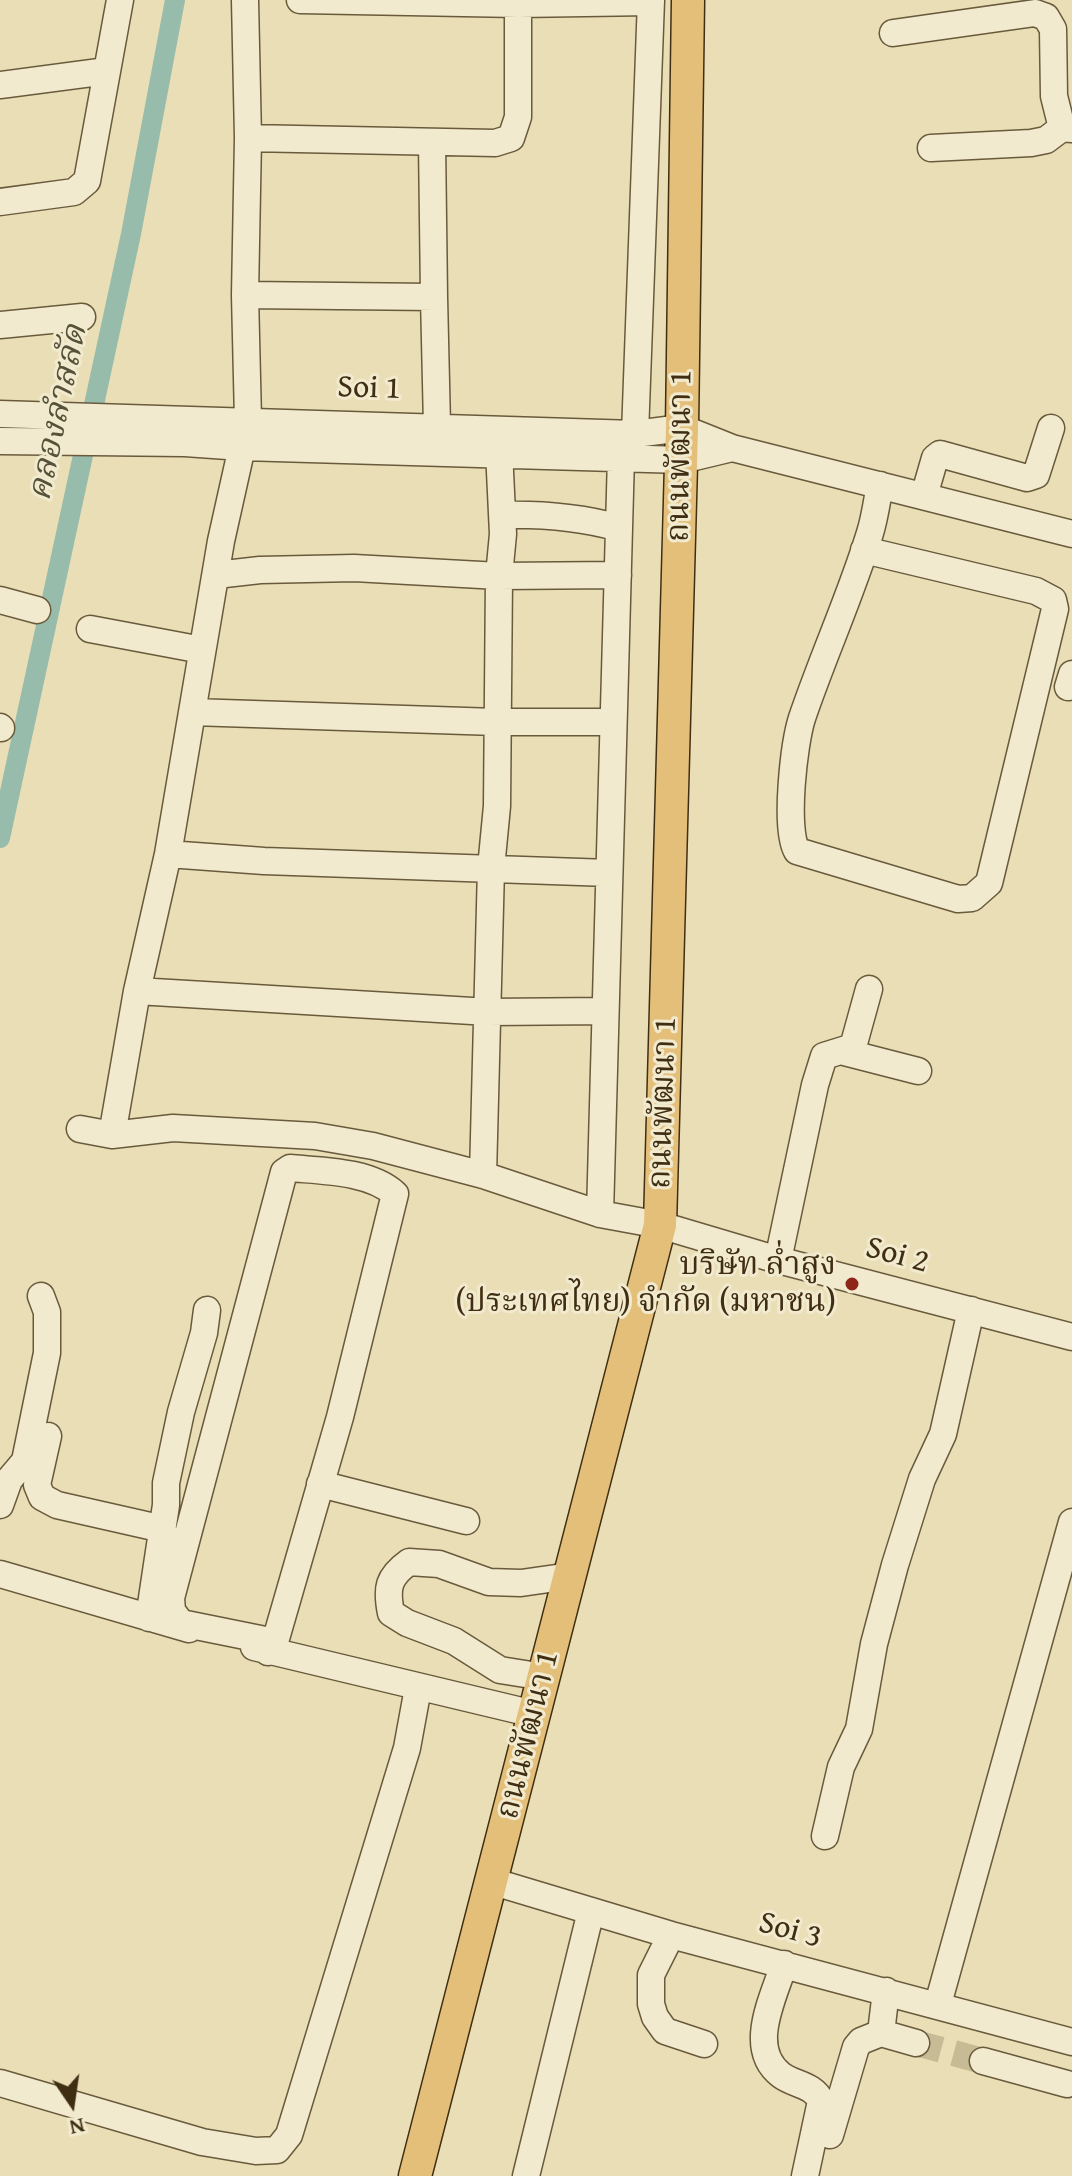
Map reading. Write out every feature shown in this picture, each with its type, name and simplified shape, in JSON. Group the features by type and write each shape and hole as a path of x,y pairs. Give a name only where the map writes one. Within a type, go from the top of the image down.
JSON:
{"main road":[{"name":"ถนนพัฒนา 1","path":"415,2176 660,1225 682,460 688,0"}],"street":[{"path":"0,202 74,192 87,181 120,0"},
{"path":"112,1135 137,991 168,854 202,650 248,420 245,0"},
{"path":"300,0 651,1 628,445 619,528 600,1214"},
{"path":"248,138 495,143 511,138 518,117 518,2"},
{"path":"893,33 1035,6 1053,29 1054,96 1067,128 1046,140 1031,143 931,148"},
{"path":"0,85 107,71"},
{"path":"432,142 437,426"},
{"path":"245,295 434,297"},
{"path":"0,325 82,317"},
{"name":"Soi 1","path":"0,414 437,426 498,442 628,445 682,460 732,448"},
{"name":"Soi 1","path":"628,445 682,428 732,448 1072,534"},
{"path":"924,496 935,458 940,454 1027,478 1036,475 1051,428"},
{"path":"0,441 185,443 242,447 498,442 502,515 496,722 497,806 491,868 483,1175"},
{"path":"864,550 1036,591 1053,600 1055,609 989,883 972,898 958,899 797,851 792,842 793,784 801,721 864,550 871,531 880,485"},
{"path":"502,515 535,514 585,519 619,528"},
{"path":"216,575 260,570 354,568 499,576 618,575"},
{"path":"0,600 37,610"},
{"path":"90,629 202,650"},
{"path":"192,712 496,722 613,722"},
{"path":"168,854 264,861 609,873"},
{"path":"778,1260 819,1070 824,1056 853,1047 869,989"},
{"path":"137,991 489,1012 605,1011"},
{"path":"844,1052 918,1071"},
{"name":"Soi 2","path":"80,1129 112,1135 173,1128 315,1136 373,1146 483,1175 600,1214 660,1225 778,1260 1072,1337"},
{"path":"271,1647 347,1388 395,1194 385,1185 363,1178 290,1168 284,1172 171,1598 172,1611 181,1623 418,1688 534,1714"},
{"path":"2,1497 9,1480 25,1461 47,1353 47,1312 41,1296"},
{"path":"149,1618 163,1529 166,1483 207,1310"},
{"path":"825,1836 841,1767 859,1729 874,1644 895,1565 922,1479 943,1434 971,1310"},
{"path":"51,1423 37,1485 42,1497 57,1505 163,1529"},
{"path":"320,1484 466,1521"},
{"path":"938,2004 1072,1522"},
{"path":"544,1677 500,1670 454,1641 407,1623 391,1613 387,1594 395,1572 409,1562 439,1564 489,1582 521,1583 570,1576"},
{"path":"0,1574 149,1618 271,1647"},
{"path":"0,2083 202,2142 256,2151 277,2150 289,2135 399,1777 418,1688"},
{"name":"Soi 3","path":"491,1881 671,1935 1072,2042"},
{"path":"526,2176 591,1911"},
{"path":"671,1935 651,1975 651,2004 655,2017 665,2031 704,2044"},
{"path":"784,1964 763,2030 765,2054 781,2075 806,2085 821,2101 805,2176"},
{"path":"881,2033 886,1991"},
{"path":"819,2176 856,2047 861,2041 881,2033 916,2043"},
{"path":"983,2061 1067,2084"}],"waterway":[{"name":"คลองลำสลัด","path":"0,838 131,234 175,0"}],"tunnel":[{"path":"916,2043 983,2061"}],"place":[{"name":"บริษัท ล่ำสูง (ประเทศไทย) จำกัด (มหาชน)","path":"852,1284"}]}
